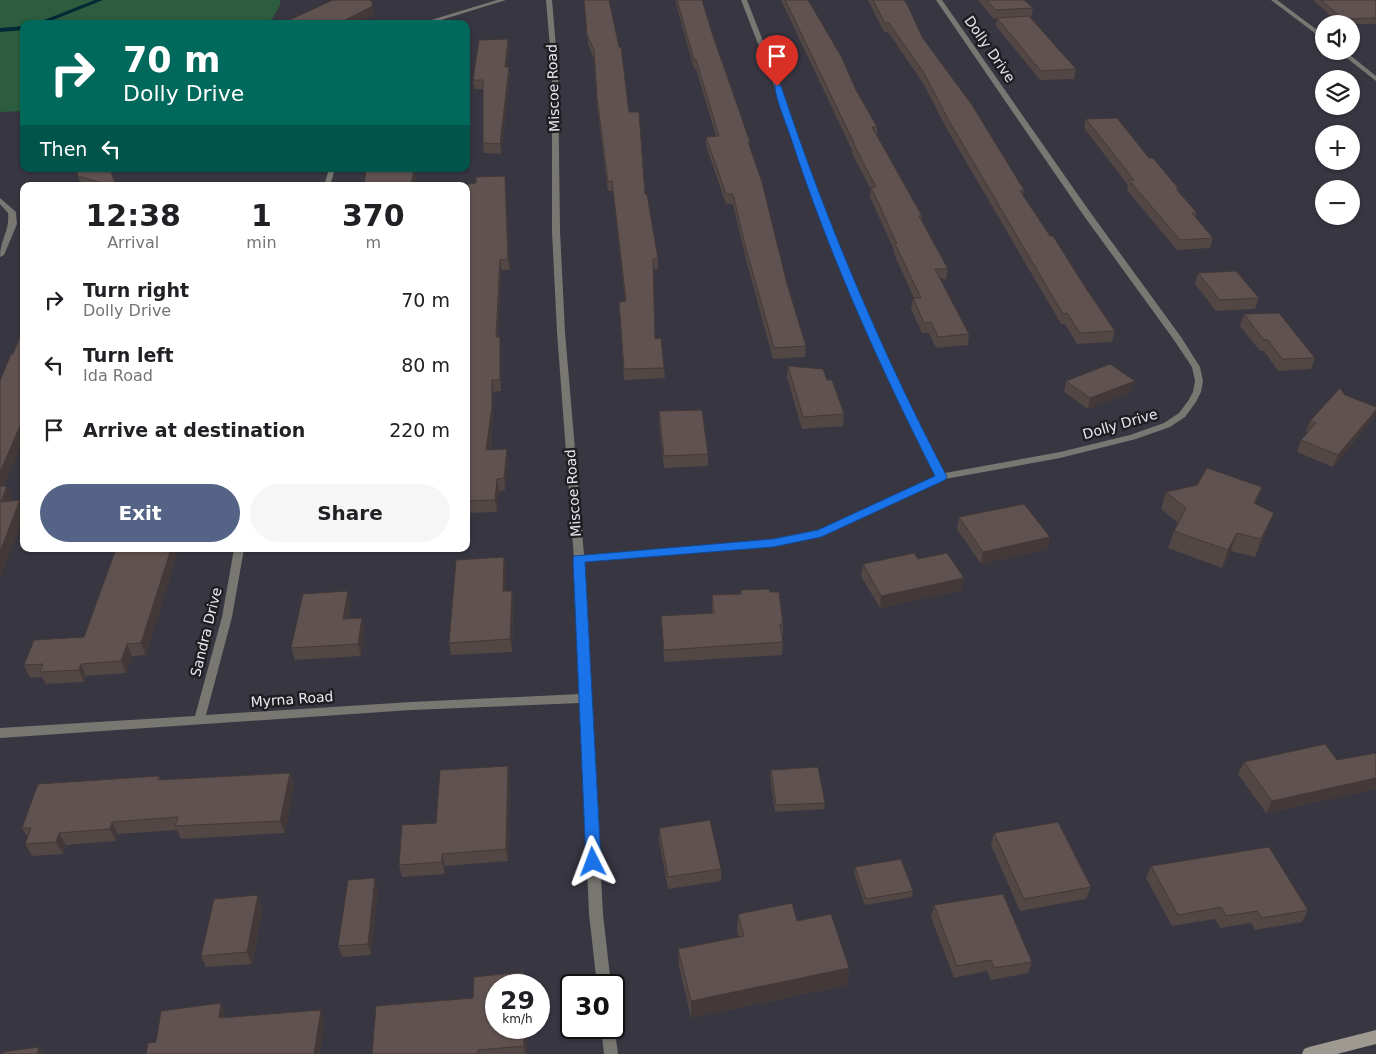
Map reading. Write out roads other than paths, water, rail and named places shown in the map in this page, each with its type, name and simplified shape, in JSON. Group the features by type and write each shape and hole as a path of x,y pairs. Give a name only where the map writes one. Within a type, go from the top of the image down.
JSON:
{"main road":[{"path":"1309,1054 1376,1038"}],"street":[{"path":"435,20 503,0"},
{"name":"Miscoe Road","path":"549,0 556,70 556,231 562,342 578,559 596,914 603,974"},
{"path":"744,0 784,103 804,168 865,320 906,409 942,477"},
{"name":"Dolly Drive","path":"578,559 773,543 821,533 942,477 1060,455 1133,437 1167,426 1182,415 1197,392 1199,381 1196,367 1178,339 1090,218 938,0"},
{"path":"1274,0 1315,31"},
{"path":"1352,60 1376,79"},
{"path":"0,200 12,212 12,224 0,255"},
{"name":"Sandra Drive","path":"199,720 227,618 238,552"},
{"name":"Myrna Road","path":"0,733 411,706 586,698"},
{"path":"610,1039 612,1054"}],"waterway":[{"path":"48,20 100,0"},
{"path":"0,30 20,28"}]}
